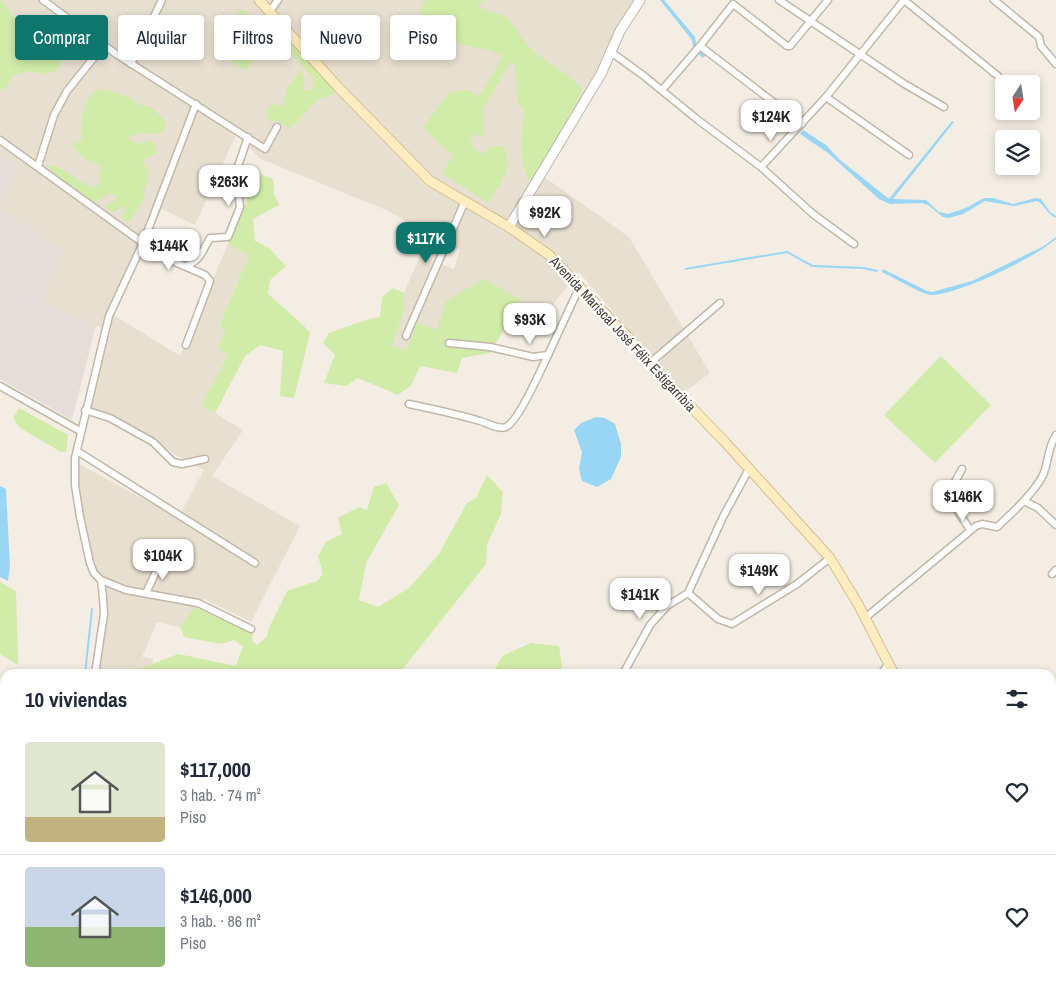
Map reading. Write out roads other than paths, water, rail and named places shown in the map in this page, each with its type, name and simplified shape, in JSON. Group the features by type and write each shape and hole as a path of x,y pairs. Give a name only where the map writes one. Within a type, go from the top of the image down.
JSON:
{"main road":[{"name":"Avenida Mariscal José Félix Estigarribia","path":"259,0 338,87 430,181 509,227 549,255 628,336 650,363 750,469 830,558 892,669"}],"street":[{"path":"43,0 63,15"},
{"path":"131,64 162,0"},
{"path":"270,11 278,0"},
{"path":"509,227 601,74 620,31 640,0"},
{"path":"779,0 903,83 944,107"},
{"path":"662,90 697,50 732,4 787,46 792,44 828,0"},
{"path":"761,167 826,97 904,0 997,75"},
{"path":"994,0 1039,37 1041,46 1056,64"},
{"path":"108,48 265,149 277,127"},
{"path":"697,50 799,127"},
{"path":"611,52 761,167 813,214 854,244"},
{"path":"38,166 54,115 67,91 92,60"},
{"path":"826,97 910,155"},
{"path":"196,104 143,243 109,316 80,431 76,451 75,486 92,568 101,580 126,590 198,603 251,629"},
{"path":"185,266 195,263 202,255 210,238 228,237 230,233 240,207 236,172 248,137"},
{"path":"0,140 143,243 205,275 210,281 186,345"},
{"path":"406,336 465,202"},
{"path":"409,404 501,428 506,427 512,422 522,407 580,286"},
{"path":"650,363 720,304"},
{"path":"449,343 490,347 534,357 548,355"},
{"path":"0,386 80,431"},
{"path":"85,410 110,418 154,442 173,462 182,464 205,458"},
{"path":"865,618 970,530 982,524 997,527 1024,501 1042,477 1050,445 1056,436"},
{"path":"76,451 255,563"},
{"path":"627,669 650,625 667,606 688,593 723,517 750,469"},
{"path":"962,469 949,493 949,497 970,530"},
{"path":"1024,501 1038,508 1056,525"},
{"path":"688,593 718,619 732,624 797,584 830,558"},
{"path":"146,593 162,559"},
{"path":"96,669 104,614 101,580"},
{"path":"884,669 889,663"}],"water":[{"path":"660,0 664,0 695,37 697,49 706,55 703,58 693,50 692,40"},
{"path":"952,121 954,122 893,199 926,200 939,212 948,214 966,208 984,198 993,198 1013,204 1036,198 1041,199 1056,218 1037,201 1014,206 985,201 963,214 948,218 943,217 928,205 922,203 890,204 879,199 828,153 800,134 803,130 826,145 839,159 889,199"},
{"path":"1056,237 1046,247 996,274 944,293 927,294 882,272 883,269 932,292 972,281 1044,246"},
{"path":"787,251 813,265 863,267 878,270 877,272 863,269 812,267 787,253 685,270 685,268"},
{"path":"596,417 605,418 615,424 621,444 621,457 611,479 597,487 582,481 579,469 582,452 574,430 581,423"},
{"path":"0,486 6,489 10,566 8,581 0,577"}],"waterway":[{"path":"86,669 92,609"}]}
